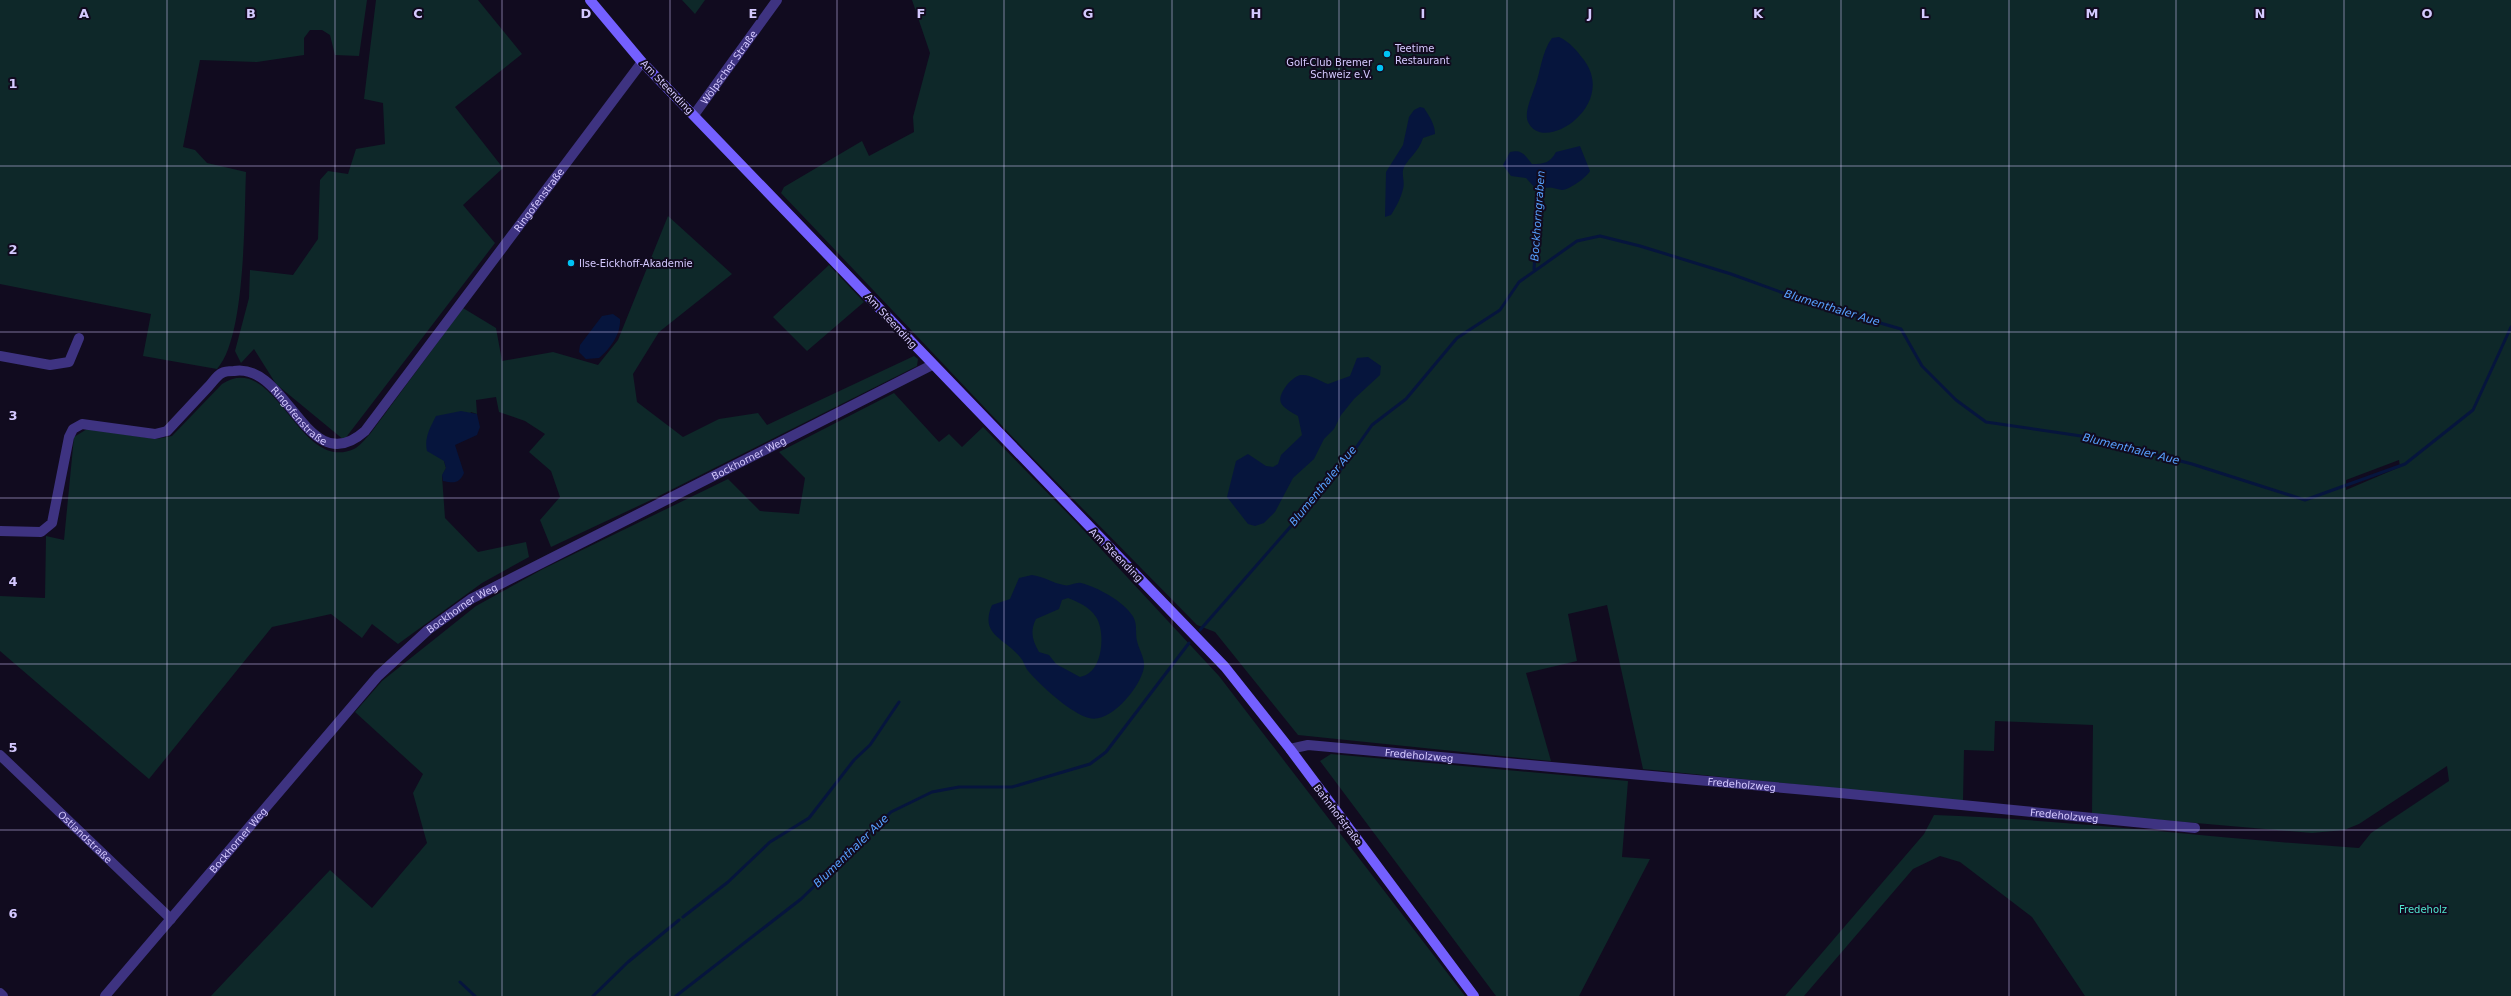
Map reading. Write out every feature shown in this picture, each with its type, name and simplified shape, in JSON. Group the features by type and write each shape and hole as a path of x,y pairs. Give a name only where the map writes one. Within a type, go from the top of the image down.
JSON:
{"street":[{"name":"Am Steending","path":"590,0 642,62 932,365 1198,638"},
{"name":"Wölpscher Straße","path":"694,115 777,0"},
{"name":"Ringofenstraße","path":"0,531 41,532 52,523 69,437 73,429 82,424 155,434 167,431 222,373 242,369 258,375 316,435 330,444 343,445 355,440 365,431 642,62"},
{"path":"0,356 50,365 69,362 79,338"},
{"name":"Bockhorner Weg","path":"105,996 378,676 428,630 471,599 505,581 647,511 932,365"},
{"name":"Bahnhofstraße","path":"1198,638 1225,668 1290,749 1474,996"},
{"name":"Fredeholzweg","path":"1290,749 1308,745 1840,793 2195,828"},
{"name":"Ostlandstraße","path":"0,755 171,919"},
{"path":"0,993 3,996"}],"green space":[{"path":"0,0 367,0 359,56 335,55 330,35 322,30 310,30 304,38 304,55 257,62 200,60 183,147 195,150 207,163 246,172 244,246 238,304 233,331 226,353 217,369 143,356 151,314 0,284"},
{"path":"376,0 478,0 522,54 455,107 503,168 463,205 495,243 344,440 276,384 254,349 241,363 235,351 249,298 250,270 293,275 318,239 320,180 328,171 348,174 356,149 385,144 383,103 364,99"},
{"path":"682,0 705,0 695,14"},
{"name":"Fredeholz","path":"912,0 2511,0 2511,996 2085,996 2032,917 1960,862 1940,856 1913,869 1804,996 1785,996 1924,834 1934,815 1987,817 2093,825 2359,848 2371,833 2449,781 2447,766 2359,824 2344,830 2312,833 2092,814 2093,725 1995,721 1994,751 1964,750 1963,801 1643,769 1607,605 1568,614 1577,661 1526,673 1551,761 1298,735 1215,632 1197,625 1024,449 781,193 784,187 862,141 869,156 914,132 913,117 930,53","holes":["2399,460 2400,467 2346,490 2346,480"]},
{"path":"668,216 732,274 659,332 633,374 637,402 683,437 719,419 758,413 767,425 914,356 918,359 917,366 651,500 551,547 540,520 560,497 551,471 529,452 545,434 525,421 499,412 496,397 476,400 477,414 471,412 444,461 446,468 442,476 445,518 478,552 526,542 529,557 482,583 398,644 372,624 362,638 331,614 272,627 149,779 0,651 0,596 45,598 46,536 64,540 74,437 87,429 156,439 172,436 222,384 241,378 258,383 273,396 302,430 317,444 334,452 354,449 370,434 463,308 496,328 502,361 553,352 598,365 618,340"},
{"path":"829,265 864,302 807,351 773,317"},
{"path":"894,393 939,442 949,434 962,447 983,427 1076,522 1219,676 1465,996 211,996 330,870 372,908 427,843 413,793 423,774 355,712 382,681 476,606 543,569 728,479 760,511 799,514 805,478 779,452"},
{"path":"1331,754 1628,781 1622,857 1650,859 1579,996 1496,996 1320,761"}],"water":[{"path":"1559,37 1570,44 1584,60 1592,77 1592,94 1585,109 1574,121 1561,129 1548,133 1536,131 1528,122 1528,106 1548,44 1552,38"},
{"path":"1420,107 1424,108 1430,117 1435,134 1423,138 1418,148 1406,163 1403,170 1404,187 1401,196 1391,215 1385,217 1386,172 1403,145 1409,117 1414,110"},
{"path":"1580,146 1590,171 1578,183 1562,190 1549,188 1541,190 1536,189 1526,178 1511,176 1503,165 1510,152 1514,151 1518,151 1525,155 1532,164 1540,164 1549,161 1556,152"},
{"path":"613,314 620,319 619,330 614,341 599,358 586,359 579,352 580,345 602,316"},
{"path":"1368,357 1381,366 1380,375 1354,399 1341,415 1334,429 1324,439 1314,459 1293,478 1275,512 1264,523 1255,526 1248,524 1227,497 1236,461 1248,454 1266,466 1273,467 1278,464 1281,455 1302,435 1298,416 1286,409 1281,403 1280,399 1283,390 1297,376 1301,375 1311,377 1328,384 1350,376 1357,358"},
{"path":"461,411 477,414 480,427 477,435 455,445 464,473 462,477 456,482 443,481 442,475 446,468 444,461 427,451 427,437 436,416"},
{"path":"1032,575 1066,585 1081,583 1102,591 1116,600 1132,615 1136,624 1137,641 1143,657 1144,667 1142,675 1131,694 1115,710 1097,718 1089,718 1074,711 1041,685 1028,670 1023,660 991,630 989,615 992,605 1010,599 1019,578","holes":["1068,598 1084,605 1090,610 1096,617 1101,630 1100,655 1094,669 1086,675 1080,677 1056,664 1049,655 1039,652 1032,632 1036,619 1059,609 1062,600"]}],"waterway":[{"name":"Bockhorngraben","path":"1534,269 1541,188"},
{"name":"Blumenthaler Aue","path":"1200,630 1341,469 1372,425 1406,399 1457,338 1500,310 1519,282 1577,241 1600,236 1640,246 1731,274 1811,303 1901,329 1922,366 1956,400 1986,422 2088,437 2192,464 2305,500 2405,464 2473,410 2511,327"},
{"name":"Blumenthaler Aue","path":"676,996 801,899 891,812 932,792 959,787 1012,787 1090,764 1106,752 1189,643"},
{"path":"683,917 728,882 770,842 809,818 854,760 870,745 899,702"},
{"path":"593,996 628,962 679,920"},
{"path":"460,982 475,996"}],"place":[{"name":"Teetime Restaurant","path":"1387,54"},
{"name":"Golf-Club Bremer Schweiz e.V.","path":"1380,68"},
{"name":"Ilse-Eickhoff-Akademie","path":"571,263"}]}
